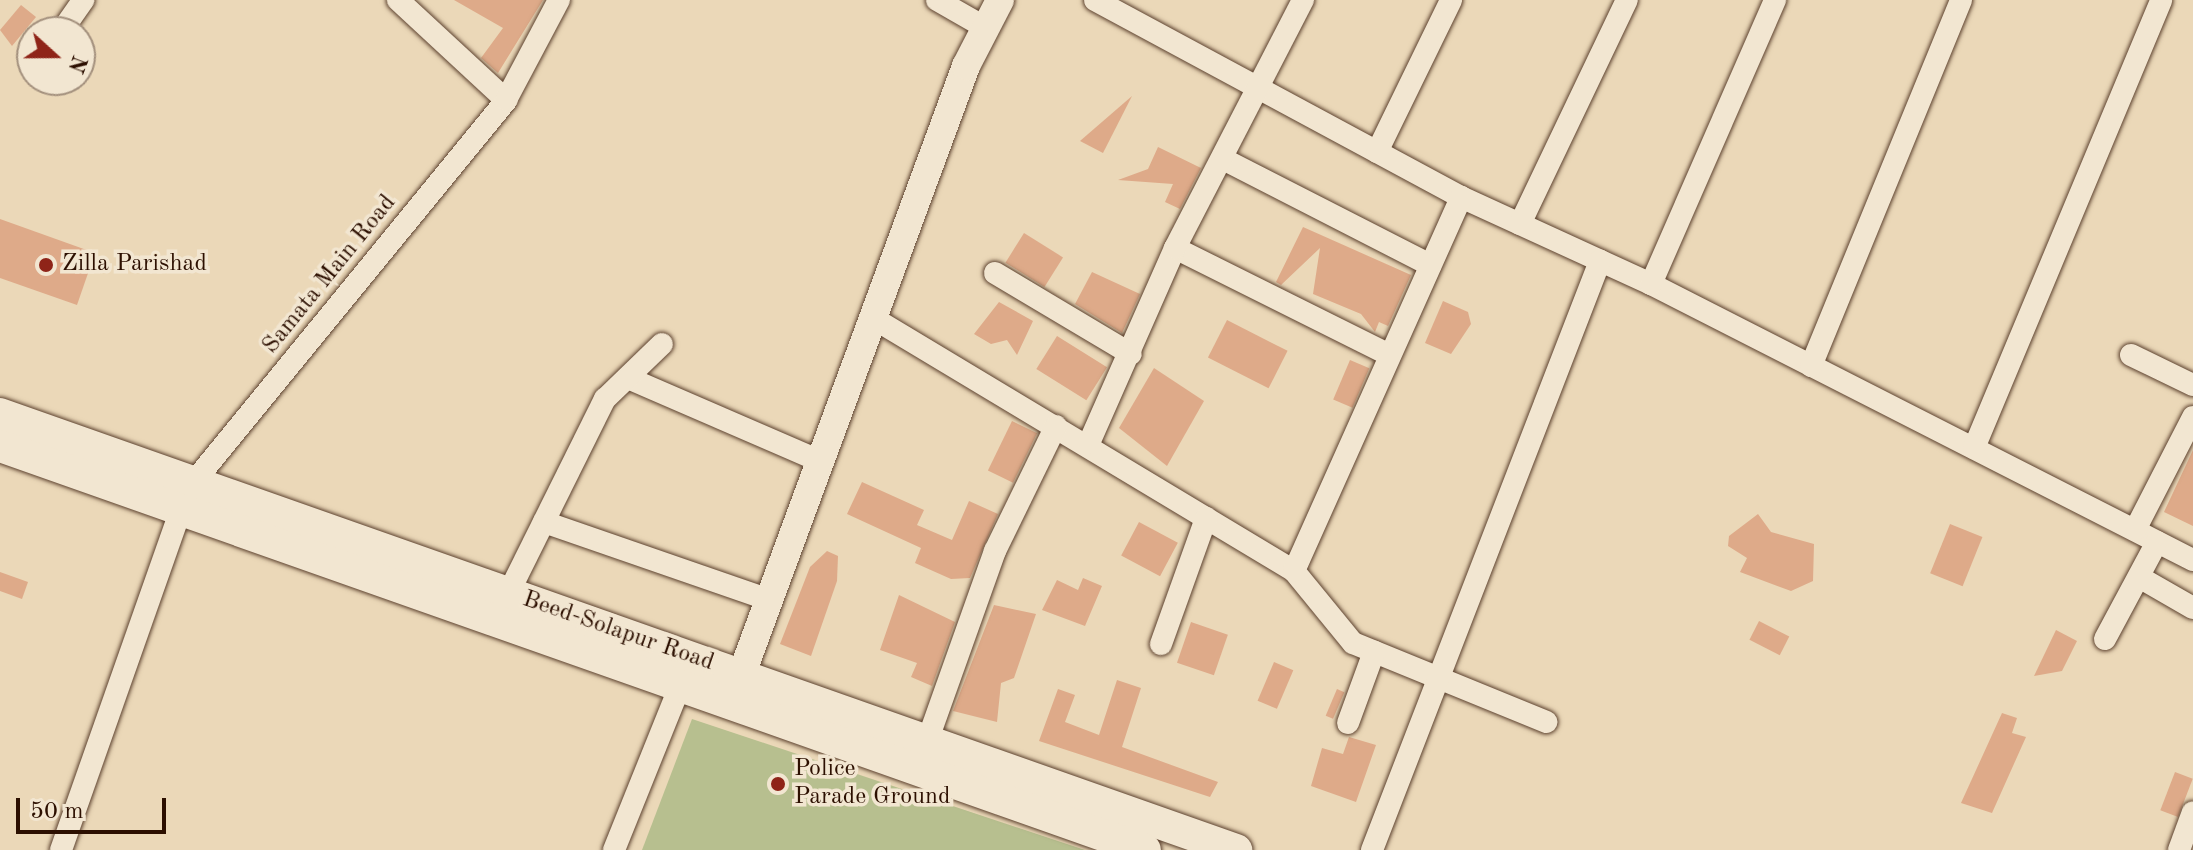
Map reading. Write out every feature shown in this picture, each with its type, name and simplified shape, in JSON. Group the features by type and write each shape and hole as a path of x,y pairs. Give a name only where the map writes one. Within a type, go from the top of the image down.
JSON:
{"main road":[{"name":"Beed-Solapur Road","path":"0,414 187,496 680,686 1145,850"},
{"name":"Beed-Solapur Road","path":"0,446 187,496 508,594 928,739 1236,850"}],"street":[{"path":"398,0 506,100"},
{"name":"Samata Main Road","path":"61,850 187,496 506,100 559,0"},
{"path":"937,0 986,28"},
{"path":"741,676 873,318 986,28 1000,0"},
{"path":"1095,0 1124,7 1253,87 1461,197 1651,284 2193,560"},
{"path":"1089,443 1131,354 1175,248 1223,159 1253,87 1303,0"},
{"path":"1377,152 1451,0"},
{"path":"1520,224 1627,0"},
{"path":"1651,284 1775,0"},
{"path":"1811,366 1961,0"},
{"path":"1974,448 2161,0"},
{"path":"1223,159 1430,265"},
{"path":"1294,571 1461,197"},
{"path":"1175,248 1390,355"},
{"path":"1372,850 1600,261"},
{"path":"995,273 1131,354"},
{"path":"873,318 1089,443 1294,571 1353,643 1547,722"},
{"path":"508,594 605,399 662,344"},
{"path":"2131,355 2193,385"},
{"path":"628,378 820,461"},
{"path":"2135,530 2193,417"},
{"path":"928,739 995,551 1056,426"},
{"path":"1161,644 1206,518"},
{"path":"544,522 769,600"},
{"path":"2105,639 2157,542"},
{"path":"2139,577 2193,608"},
{"path":"1348,723 1374,652"},
{"path":"614,850 680,686"},
{"path":"2179,850 2193,812"}],"green space":[{"name":"Police Parade Ground","path":"692,719 1085,850 642,850"}],"building":[{"path":"454,0 543,0 498,73 481,58 503,28"},
{"path":"21,5 35,16 16,16 16,41 12,46 0,30"},
{"path":"1132,96 1103,153 1080,141"},
{"path":"1158,147 1201,168 1180,209 1165,202 1173,184 1118,180 1148,169"},
{"name":"Zilla Parishad","path":"0,219 95,253 77,305 0,278"},
{"path":"1303,227 1411,275 1388,326 1379,322 1375,332 1361,314 1313,294 1320,248 1281,285 1276,282"},
{"path":"1024,233 1063,257 1044,287 1005,263"},
{"path":"1092,272 1140,294 1122,333 1075,304"},
{"path":"1443,301 1468,312 1471,324 1451,354 1425,343"},
{"path":"999,302 1033,321 1017,355 1007,340 991,344 974,334"},
{"path":"1227,320 1288,351 1269,388 1208,357"},
{"path":"1057,336 1107,367 1086,400 1036,369"},
{"path":"1350,360 1369,368 1353,408 1333,400"},
{"path":"1154,368 1204,401 1167,466 1119,428"},
{"path":"1012,421 1037,433 1013,483 988,470"},
{"path":"2193,450 2193,526 2164,512"},
{"path":"862,482 924,510 917,525 952,540 969,501 998,514 970,578 951,579 915,563 921,548 847,514"},
{"path":"1758,514 1771,532 1814,544 1813,581 1791,591 1740,572 1747,558 1728,546 1729,536"},
{"path":"1139,522 1178,543 1160,576 1121,556"},
{"path":"1950,524 1982,537 1963,586 1930,573"},
{"path":"827,551 838,556 837,581 811,656 780,644 810,567"},
{"path":"0,572 28,582 22,599 0,591"},
{"path":"1083,578 1102,586 1085,626 1042,610 1057,580 1078,590"},
{"path":"899,595 955,622 932,686 911,677 917,663 880,650"},
{"path":"994,605 1036,614 1014,678 1001,683 997,722 953,711"},
{"path":"1759,621 1789,636 1780,655 1749,640"},
{"path":"1191,622 1228,635 1214,675 1177,663"},
{"path":"2056,630 2077,641 2062,671 2034,676"},
{"path":"1274,662 1293,670 1277,709 1258,701"},
{"path":"1117,680 1141,688 1122,747 1218,782 1210,797 1039,741 1058,689 1075,695 1065,722 1099,735"},
{"path":"1337,689 1344,692 1333,719 1326,716"},
{"path":"2002,713 2017,718 2012,733 2026,737 1992,813 1961,803"},
{"path":"1349,737 1376,745 1356,802 1311,786 1322,748 1343,754"},
{"path":"2175,772 2193,779 2178,817 2160,810"}],"place":[{"name":"Zilla Parishad","path":"46,265"},
{"name":"Police Parade Ground","path":"778,784"}]}
